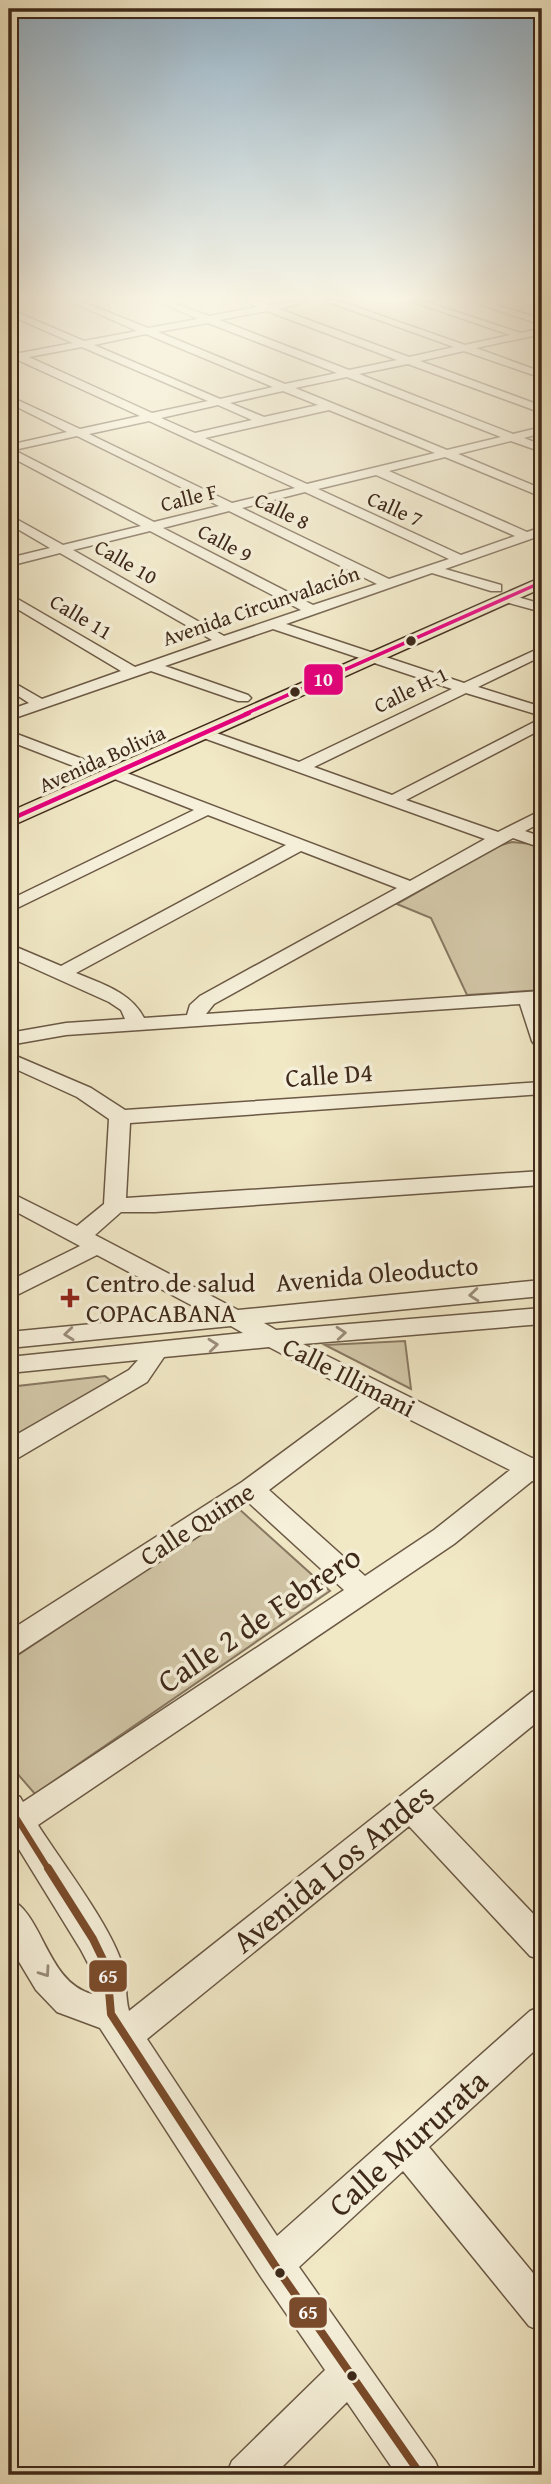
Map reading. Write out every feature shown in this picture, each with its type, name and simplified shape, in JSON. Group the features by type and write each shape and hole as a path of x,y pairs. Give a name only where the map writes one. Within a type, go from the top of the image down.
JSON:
{"main road":[{"name":"Avenida Bolivia","path":"9,820 203,733 361,654 501,593 542,568"},
{"name":"Avenida Bolivia","path":"501,593 542,582"},
{"name":"Avenida Bolivia","path":"9,800 243,698 361,654"}],"street":[{"name":"Calle 8","path":"45,417 388,584"},
{"path":"9,450 149,417"},
{"name":"Calle 7","path":"149,417 460,559"},
{"path":"252,417 263,422"},
{"path":"192,437 284,417"},
{"path":"357,417 542,493"},
{"path":"459,417 542,449"},
{"name":"Calle F","path":"9,562 542,430"},
{"name":"Calle 9","path":"9,450 312,610"},
{"path":"378,471 526,536"},
{"name":"Calle 10","path":"9,519 223,641"},
{"name":"Avenida Circunvalación","path":"9,715 542,531"},
{"path":"431,569 542,608"},
{"name":"Calle 11","path":"9,598 133,672"},
{"path":"274,624 542,712"},
{"name":"Calle H-1","path":"299,768 542,651"},
{"path":"152,666 243,698"},
{"path":"9,684 40,705"},
{"path":"394,800 542,723"},
{"path":"203,733 394,800 506,836 542,843"},
{"path":"9,736 87,766"},
{"path":"113,773 410,887"},
{"path":"9,907 208,809"},
{"path":"196,1019 197,1009 207,1000 542,815"},
{"path":"60,974 301,844"},
{"path":"9,950 116,998 129,1007 137,1023"},
{"path":"9,1040 66,1029 137,1023 535,997 542,1041"},
{"path":"9,1059 98,1101 120,1117 115,1205 89,1240 9,1291"},
{"name":"Calle D4","path":"120,1117 542,1088"},
{"path":"115,1205 155,1205 542,1178"},
{"name":"Calle Illimani","path":"9,1199 379,1394 539,1470"},
{"name":"Avenida Oleoducto","path":"9,1340 542,1288"},
{"path":"9,1366 273,1338 542,1316"},
{"path":"9,1451 138,1376 152,1360 153,1351"},
{"name":"Calle Quime","path":"9,1645 251,1489 379,1394"},
{"name":"Calle 2 de Febrero","path":"14,1813 364,1591 539,1470"},
{"path":"251,1489 364,1591"},
{"name":"Avenida Los Andes","path":"118,2024 410,1806 542,1701"},
{"path":"410,1806 542,1945"},
{"path":"14,1813 107,1968 118,2024 274,2264 421,2475"},
{"path":"9,1914 46,1974 65,1998 118,2024"},
{"name":"Calle Mururata","path":"274,2264 542,2022"},
{"path":"405,2146 542,2312"},
{"path":"246,2475 351,2371"}],"shaded area":[{"path":"512,842 542,845 542,990 467,995 431,918 397,904 498,846"},
{"path":"405,1341 411,1389 325,1345"},
{"path":"105,1376 111,1381 18,1442 9,1434 9,1387"},
{"path":"238,1508 330,1591 35,1794 9,1764 9,1661"}],"transit line":[{"name":"10","path":"9,820 542,582"},
{"name":"65","path":"9,1806 93,1939 107,1968 111,2014 274,2264 421,2475"}],"place":[{"name":"Centro de salud COPACABANA","path":"70,1298"}]}
